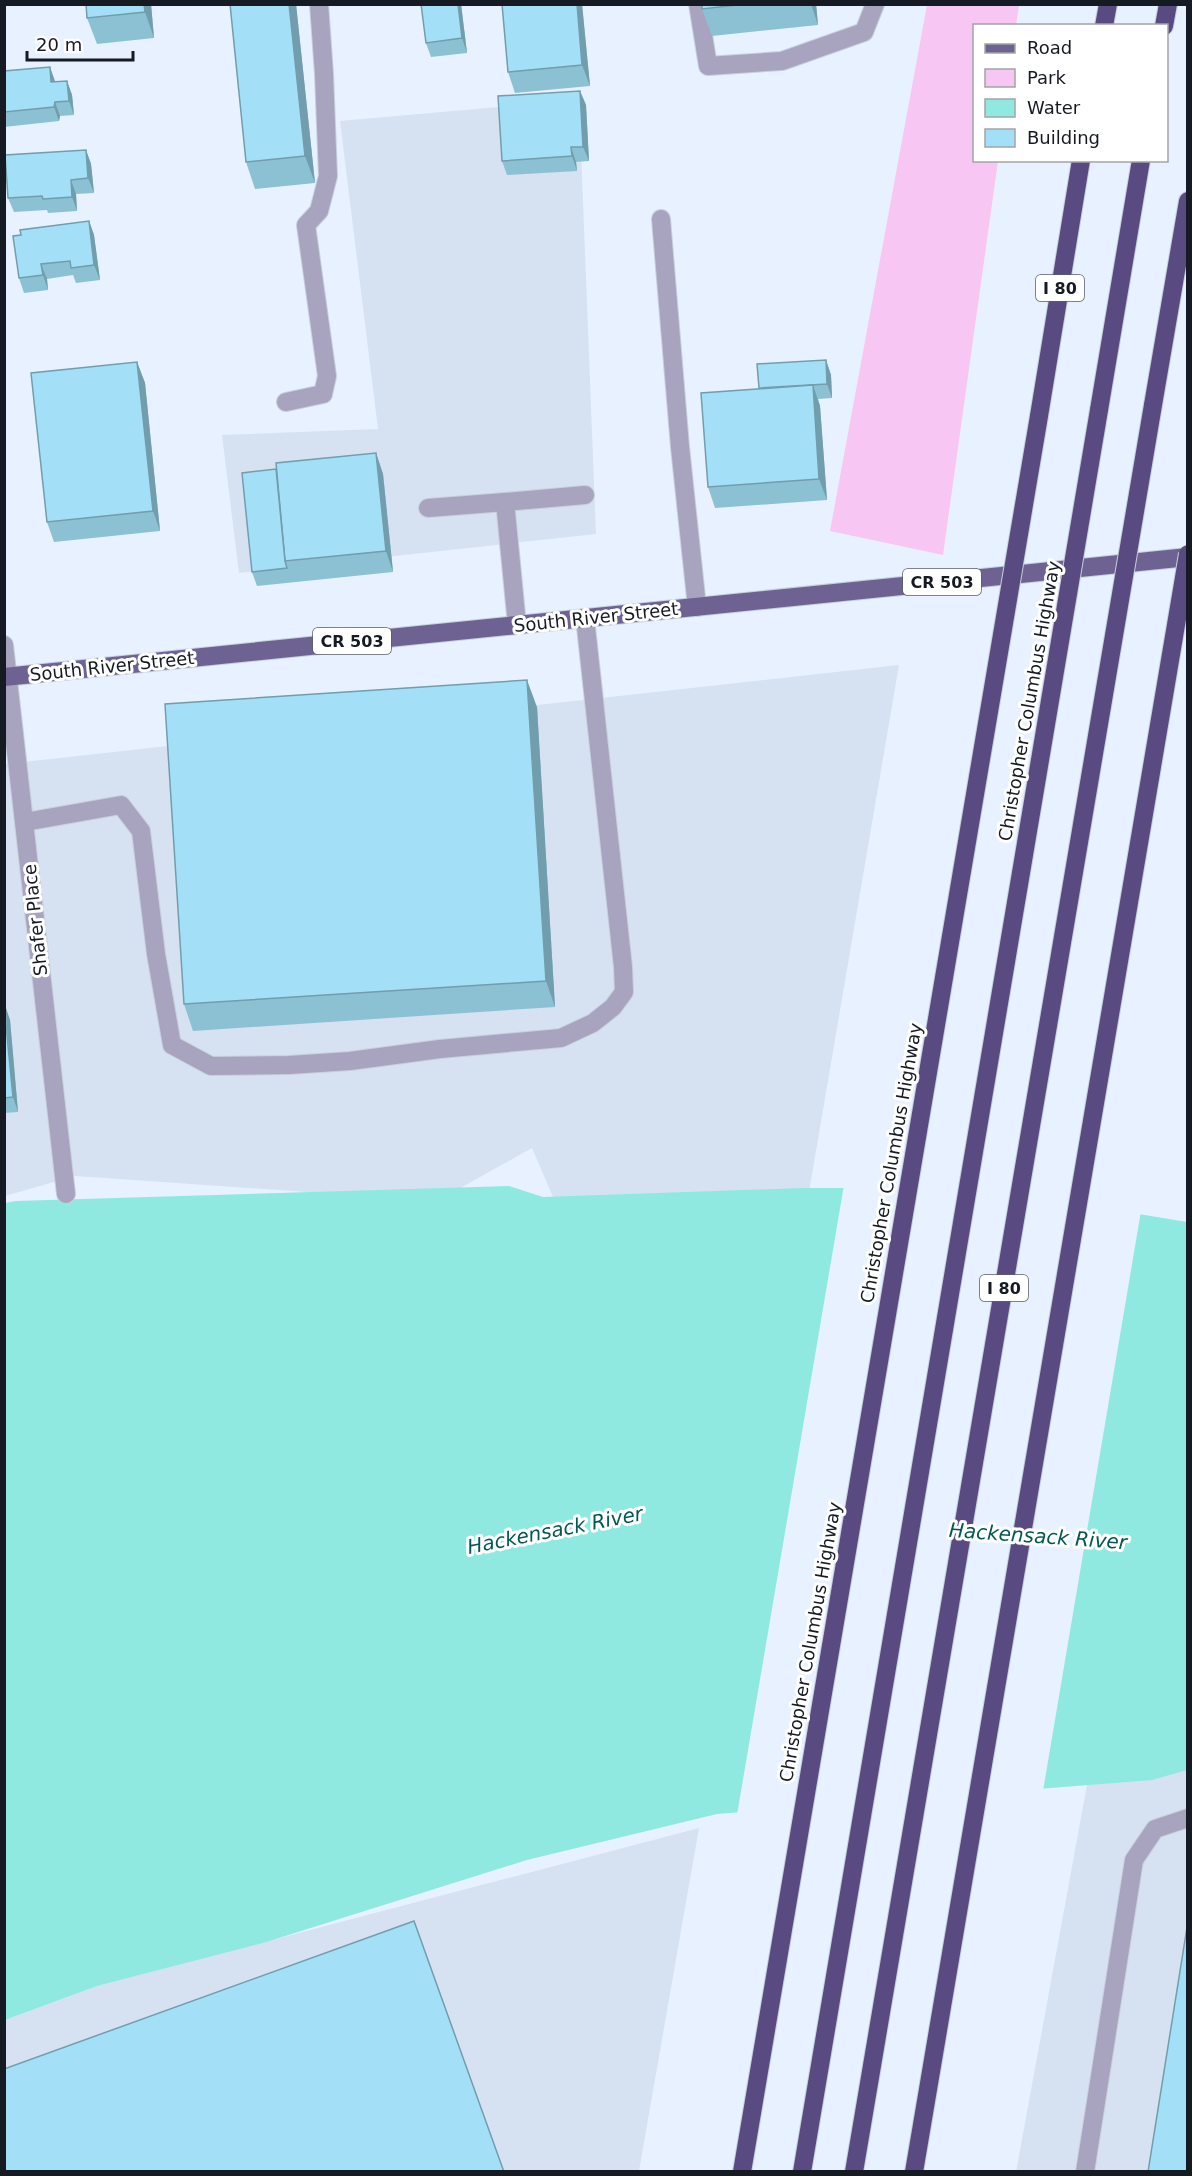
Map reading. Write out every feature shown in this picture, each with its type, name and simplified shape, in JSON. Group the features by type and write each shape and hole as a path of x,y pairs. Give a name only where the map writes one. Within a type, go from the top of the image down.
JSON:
{"highway":[{"path":"1104,24 1108,4"},
{"path":"1164,24 1168,4"},
{"name":"Christopher Columbus Highway","path":"742,2172 1082,162"},
{"name":"Christopher Columbus Highway","path":"802,2172 1141,162"},
{"name":"I 80","path":"854,2172 1188,201"},
{"path":"914,2172 1188,556"}],"main road":[{"name":"South River Street","path":"6,676 1188,556"}],"street":[{"path":"286,402 322,394 327,376 306,225 319,211 328,176 319,4"},
{"path":"698,4 708,66 782,61 864,32 875,4"},
{"path":"661,219 679,436 697,607"},
{"path":"428,508 585,495"},
{"path":"505,502 517,625"},
{"path":"25,822 121,805 141,831 172,1045 211,1066 289,1065 350,1061 440,1049 561,1038 593,1023 613,1007 624,992 615,883 585,618"},
{"name":"Shafer Place","path":"4,645 66,1194"},
{"path":"1085,2172 1134,1860 1155,1829 1188,1818"}],"shaded area":[{"path":"579,100 596,534 239,573 222,435 378,429 340,121"},
{"path":"899,665 809,1192 556,1204 532,1148 437,1201 75,1176 5,1196 5,764"},
{"path":"1187,1763 1187,2171 1016,2172 1087,1785"},
{"path":"699,1828 639,2171 5,2172 5,2020 97,1986"}],"green space":[{"path":"927,5 1019,5 1016,24 973,24 973,162 998,162 943,555 830,531"}],"water":[{"name":"Hackensack River","path":"509,1186 543,1197 803,1188 981,1188 1187,1222 1187,1770 1152,1780 717,1814 527,1860 263,1943 97,1986 5,2020 5,1203"}],"pier":[{"path":"844,1185 981,1185 1141,1211 1043,1791 737,1815"}],"building":[{"path":"86,4 144,4 145,12 87,18"},
{"path":"230,4 289,4 305,156 246,162"},
{"path":"421,4 458,4 462,38 426,43"},
{"path":"502,4 577,4 582,65 508,72"},
{"path":"702,4 746,4 702,9"},
{"path":"50,67 51,82 67,81 69,101 55,102 54,107 4,112 4,71"},
{"path":"580,91 583,147 571,147 572,156 502,161 498,96"},
{"path":"86,150 88,178 71,180 72,197 8,198 5,155"},
{"path":"89,221 94,265 71,268 70,261 41,264 43,275 19,278 13,236 21,235 20,230"},
{"path":"826,360 827,384 759,388 757,364"},
{"path":"137,362 153,511 47,522 31,373"},
{"path":"813,385 819,479 708,487 701,393"},
{"path":"376,453 386,551 285,561 276,463"},
{"path":"276,469 287,568 252,572 242,473"},
{"path":"527,680 546,981 184,1004 165,704"},
{"path":"4,1005 13,1097 4,1098"},
{"path":"414,1921 504,2172 4,2172 4,2069"},
{"path":"1188,1921 1188,2172 1148,2172"}]}
